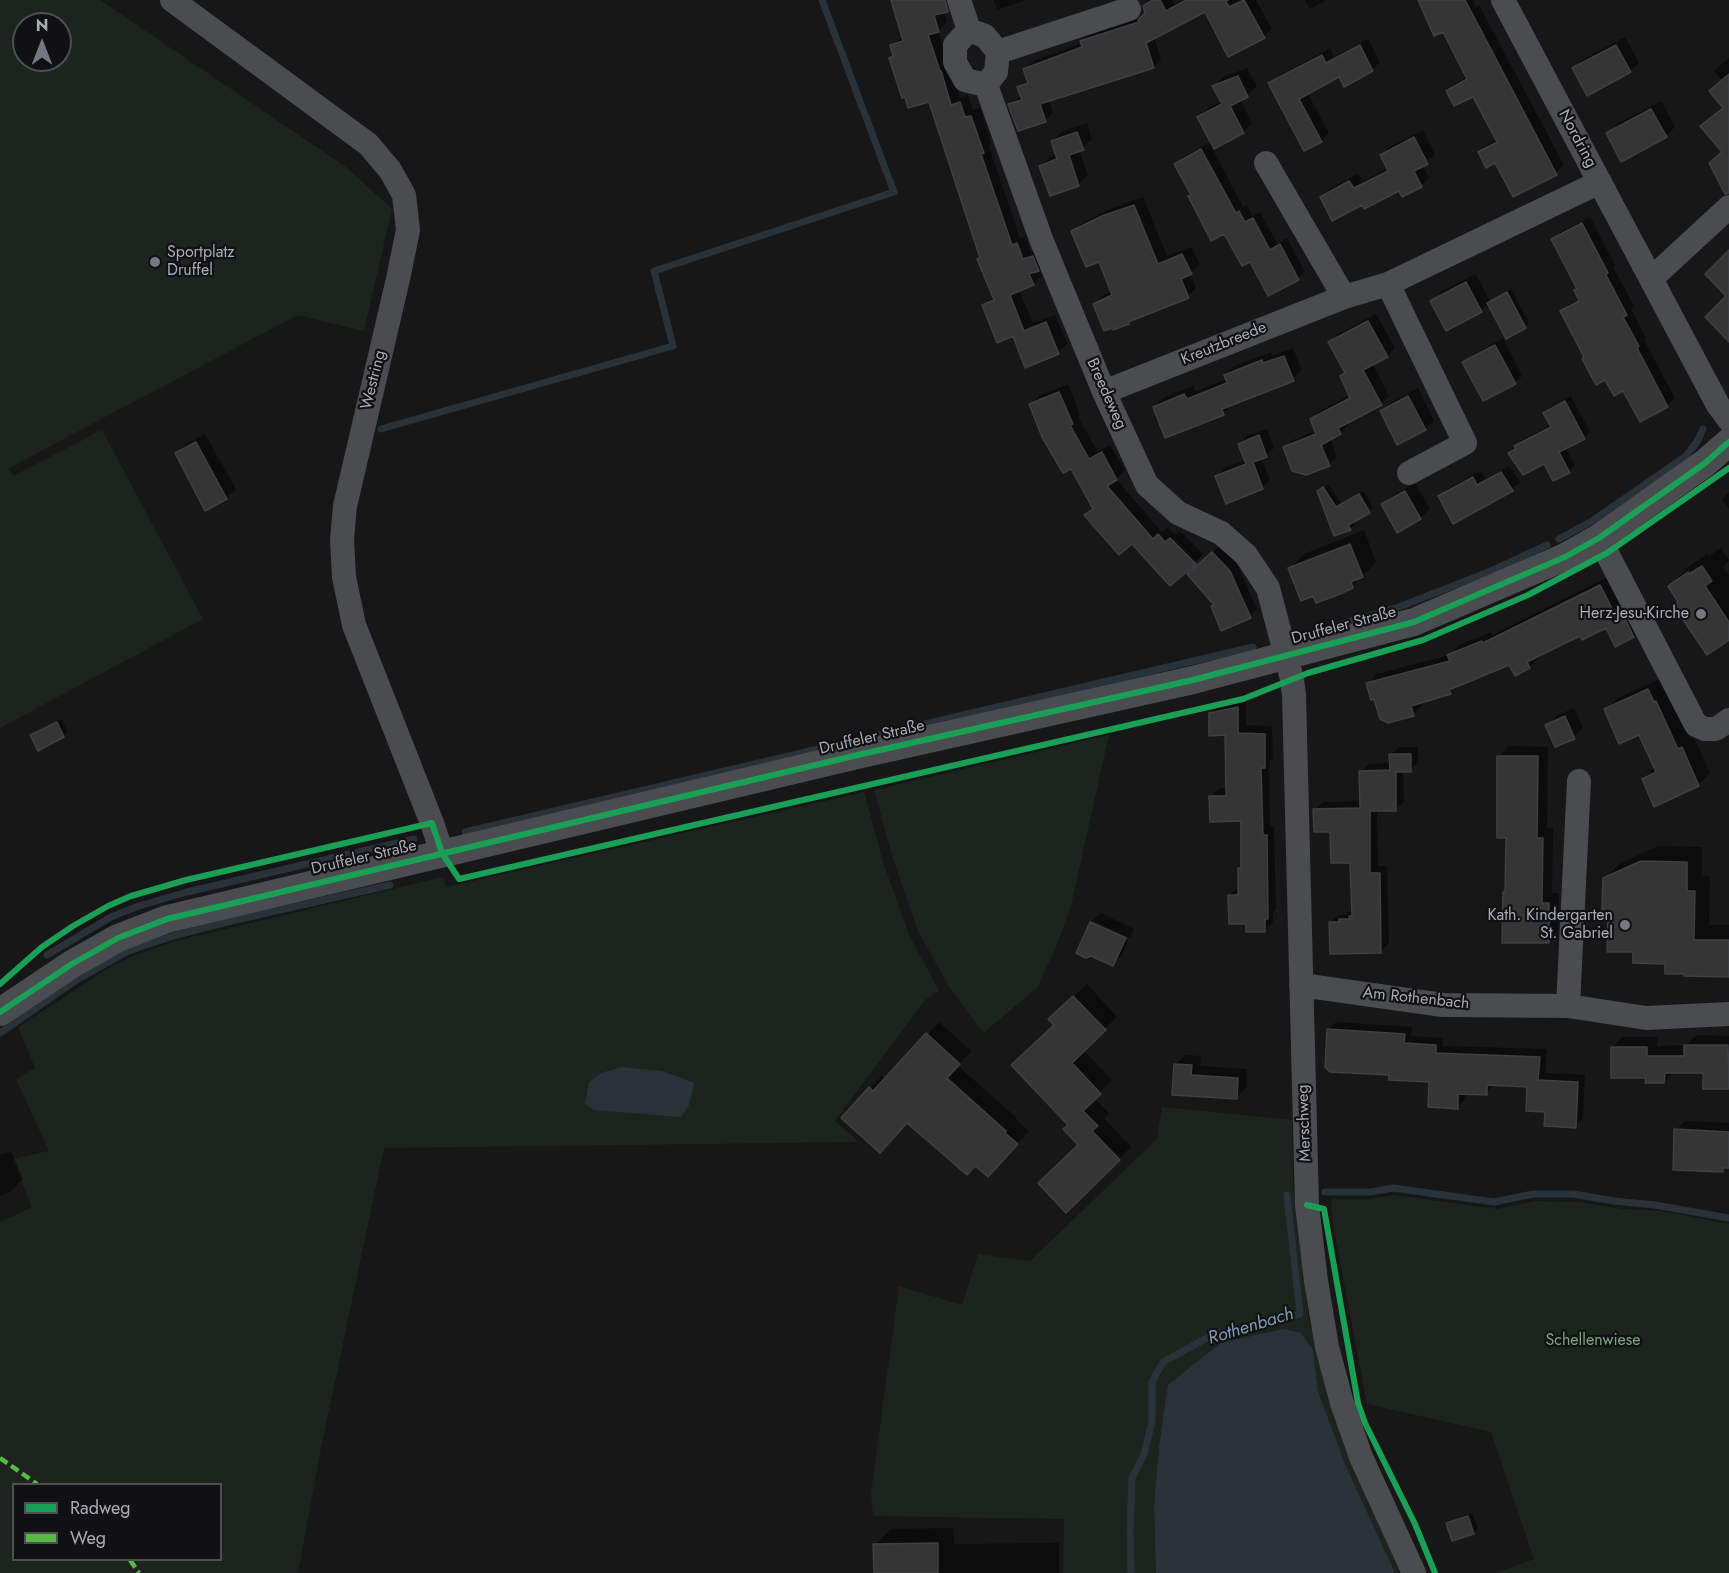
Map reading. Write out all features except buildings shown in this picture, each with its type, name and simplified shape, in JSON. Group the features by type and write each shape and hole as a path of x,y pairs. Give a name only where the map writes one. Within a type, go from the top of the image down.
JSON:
{"street":[{"name":"Westring","path":"172,0 368,144 390,170 404,195 408,230 345,506 342,540 344,578 354,625 442,853"},
{"path":"959,0 969,30"},
{"name":"Nordring","path":"1503,0 1718,405 1729,420"},
{"path":"998,52 1130,9"},
{"path":"969,30 985,36 998,52 996,72 986,85 965,80 955,62 956,45 969,30"},
{"name":"Breedeweg","path":"986,85 1041,239 1104,392 1147,485 1178,513 1221,533 1246,555 1268,588 1286,655"},
{"path":"1266,163 1344,297"},
{"name":"Kreutzbreede","path":"1104,392 1344,297 1388,284 1600,182"},
{"path":"1651,279 1729,207"},
{"path":"1388,284 1465,443 1409,473"},
{"name":"Druffeler Straße","path":"0,1012 72,964 118,938 167,919 862,754 1193,680 1414,622 1565,557 1599,538 1704,463 1729,442"},
{"path":"1599,538 1696,725 1705,729 1716,729 1729,720"},
{"name":"Merschweg","path":"1286,655 1294,695 1307,1204 1316,1281 1341,1402 1361,1457 1413,1573"},
{"path":"1568,1006 1579,781"},
{"name":"Am Rothenbach","path":"1301,985 1443,1005 1568,1006 1646,1018 1729,1014"}],"green space":[{"name":"Sportplatz Druffel","path":"0,0 100,0 346,167 392,209 364,331 298,315 9,468 13,476 102,430 203,619 0,728"},
{"path":"1109,735 1071,906 1056,947 1037,988 983,1033 948,985 918,931 893,859 874,790"},
{"path":"864,792 883,862 909,935 939,991 925,1000 835,1121 859,1142 384,1148 320,1453 298,1573 0,1573 0,1222 32,1207 12,1159 49,1151 16,1079 35,1068 18,1027 110,967 175,941 443,877 446,887","holes":["585,1094 634,1111 594,1110"]},
{"path":"1162,1107 1292,1120 1293,1186 1309,1320 1331,1401 1407,1573 1395,1573 1345,1464 1318,1391 1313,1350 1154,1507 1156,1573 1063,1573 1064,1519 873,1516 871,1493 899,1286 962,1305 978,1254 1030,1261 1157,1139"},
{"name":"Schellenwiese","path":"1394,1195 1498,1209 1535,1201 1578,1202 1623,1209 1660,1211 1729,1224 1729,1573 1495,1573 1534,1559 1491,1432 1367,1404 1332,1219 1331,1199 1370,1199"}],"shaded area":[{"path":"622,1067 662,1071 694,1083 689,1105 681,1117 594,1110 585,1104 589,1082 601,1073"},
{"path":"1283,1329 1301,1333 1313,1350 1318,1391 1345,1464 1395,1573 1156,1573 1154,1507 1159,1447 1168,1385 1221,1343"}],"waterway":[{"path":"381,429 673,346 654,271 894,192 822,0"},
{"path":"1559,539 1592,521 1685,457 1697,442 1703,429"},
{"path":"1314,632 1399,607 1491,571 1547,545"},
{"path":"465,832 1253,647"},
{"path":"47,955 111,917 136,907 187,892 414,839"},
{"path":"0,1033 75,981 126,952 173,936 223,923 390,885"},
{"name":"Rothenbach","path":"1325,1192 1371,1192 1393,1188 1494,1202 1533,1194 1573,1194 1729,1218"},
{"name":"Rothenbach","path":"1131,1573 1132,1478 1144,1454 1152,1422 1152,1382 1163,1362 1216,1333 1260,1327 1300,1314 1287,1195"}],"marked path":[{"path":"0,1458 36,1483"},
{"path":"131,1561 139,1573"}],"cycle path":[{"path":"0,1012 72,964 118,938 167,919 862,754 1193,680 1414,622 1565,557 1599,538 1705,463 1729,442"},
{"path":"0,984 42,947 73,926 131,896 186,880 432,823 442,853 459,879 1243,699 1308,673 1423,640 1528,595 1607,553 1729,468"},
{"path":"1307,1205 1324,1209 1358,1403 1365,1423 1415,1524 1435,1573"}],"place":[{"name":"Sportplatz Druffel","path":"155,262"},
{"name":"Herz-Jesu-Kirche","path":"1701,614"},
{"name":"Kath. Kindergarten St. Gabriel","path":"1625,925"}]}
